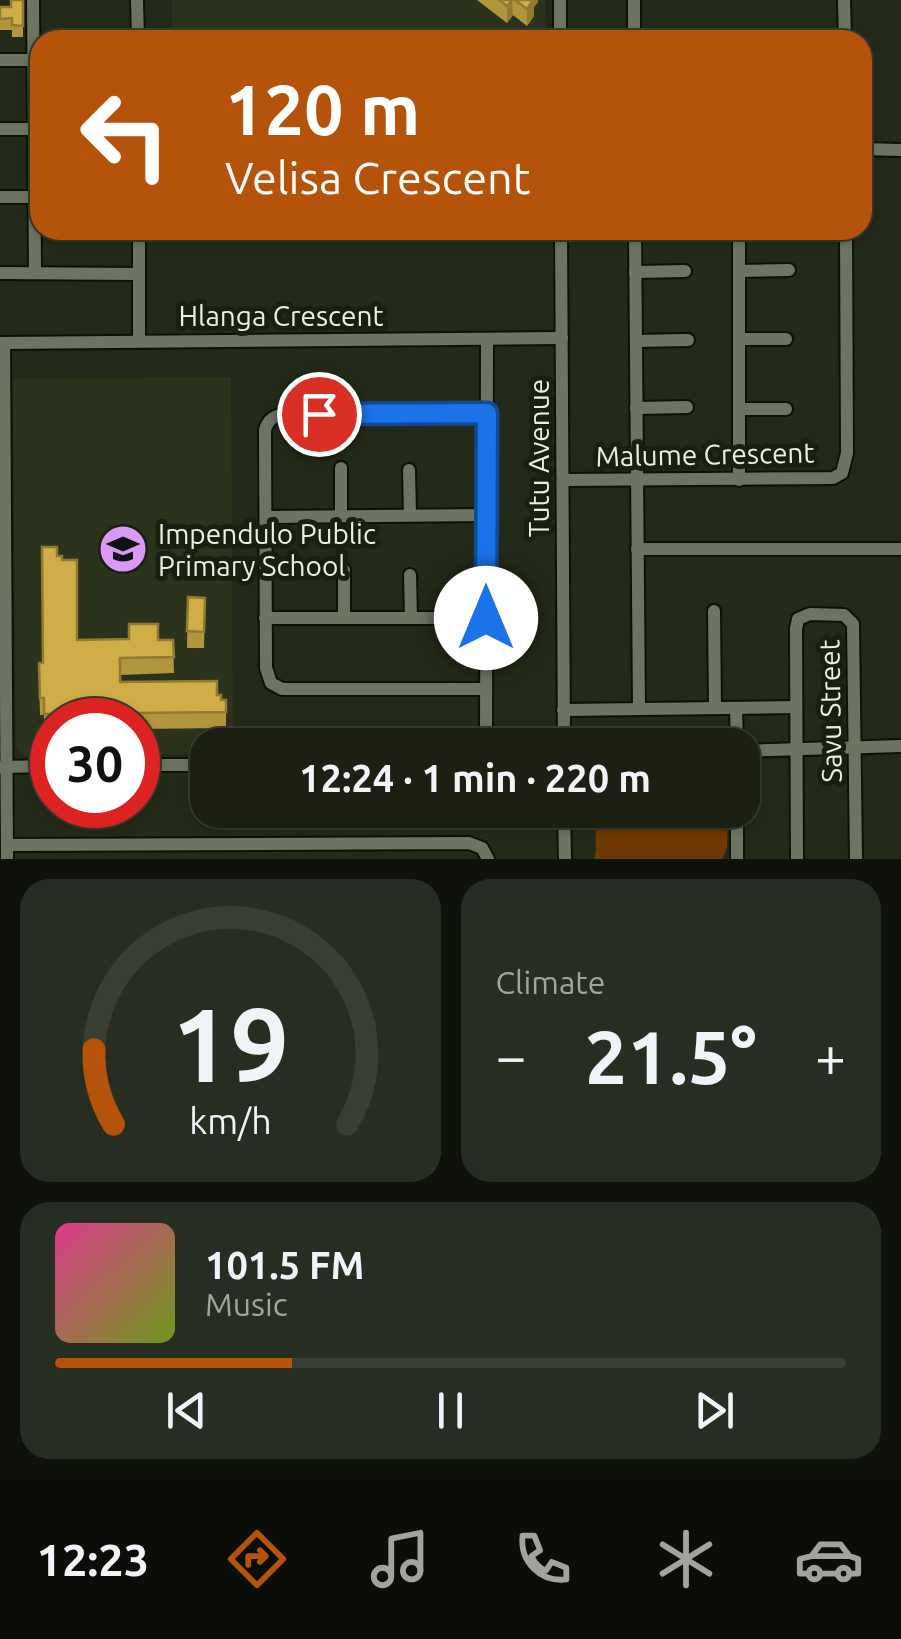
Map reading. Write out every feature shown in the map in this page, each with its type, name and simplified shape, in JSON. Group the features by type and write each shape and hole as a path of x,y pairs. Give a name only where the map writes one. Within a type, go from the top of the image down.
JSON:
{"street":[{"path":"33,0 34,30"},
{"path":"138,0 138,30"},
{"path":"560,0 560,30"},
{"path":"634,0 634,30"},
{"path":"844,0 845,30"},
{"path":"0,60 30,60"},
{"path":"0,129 30,129"},
{"path":"872,149 901,150"},
{"path":"0,197 30,198"},
{"path":"35,240 35,273"},
{"path":"139,240 139,341"},
{"name":"Tutu Avenue","path":"561,240 564,728"},
{"path":"635,240 639,709"},
{"path":"738,240 740,480"},
{"name":"Malume Crescent","path":"563,480 833,478 842,474 847,453 846,240"},
{"path":"739,271 789,270"},
{"path":"0,272 139,274"},
{"path":"636,272 685,272"},
{"name":"Hlanga Crescent","path":"2,343 562,338"},
{"path":"486,728 487,339"},
{"path":"739,339 786,339"},
{"path":"636,341 688,340"},
{"path":"2,343 3,766 7,852 469,843 482,848 488,859"},
{"path":"636,408 687,407"},
{"path":"739,409 786,409"},
{"path":"486,690 276,687 268,678 265,430 274,417 286,414 487,413"},
{"path":"342,468 342,516"},
{"path":"409,470 410,516"},
{"path":"266,517 487,515"},
{"path":"637,549 901,550"},
{"path":"344,570 344,618"},
{"path":"410,575 411,618"},
{"path":"714,611 715,708"},
{"name":"Savu Street","path":"796,859 796,622 805,614 848,617 854,630 856,859"},
{"path":"265,618 486,618"},
{"path":"736,708 736,728"},
{"path":"564,710 796,708"},
{"path":"760,751 901,746"},
{"path":"160,766 190,765"},
{"path":"3,766 30,766"},
{"path":"564,828 565,859"},
{"path":"737,828 737,859"}],"shaded area":[{"path":"172,0 545,0 546,30 172,30"},
{"name":"Impendulo Public Primary School","path":"231,377 233,728 190,728 190,754 160,754 160,698 30,698 30,756 24,756 16,746 13,379"},
{"path":"595,828 728,828 722,859 594,859"}],"building":[{"path":"11,0 23,0 23,26 12,25 12,18 0,19 0,7 11,7"},
{"path":"515,0 533,0 527,9"},
{"path":"42,547 57,547 57,556 62,556 62,560 77,560 77,640 129,639 129,624 158,624 158,640 173,640 174,657 120,658 120,682 217,681 217,695 226,700 226,712 160,713 160,698 40,698 39,663 43,663"},
{"path":"188,597 205,598 204,632 187,631"}],"place":[{"name":"Impendulo Public Primary School","path":"123,549"}],"route":[{"path":"319,414 487,413 486,618"}]}
